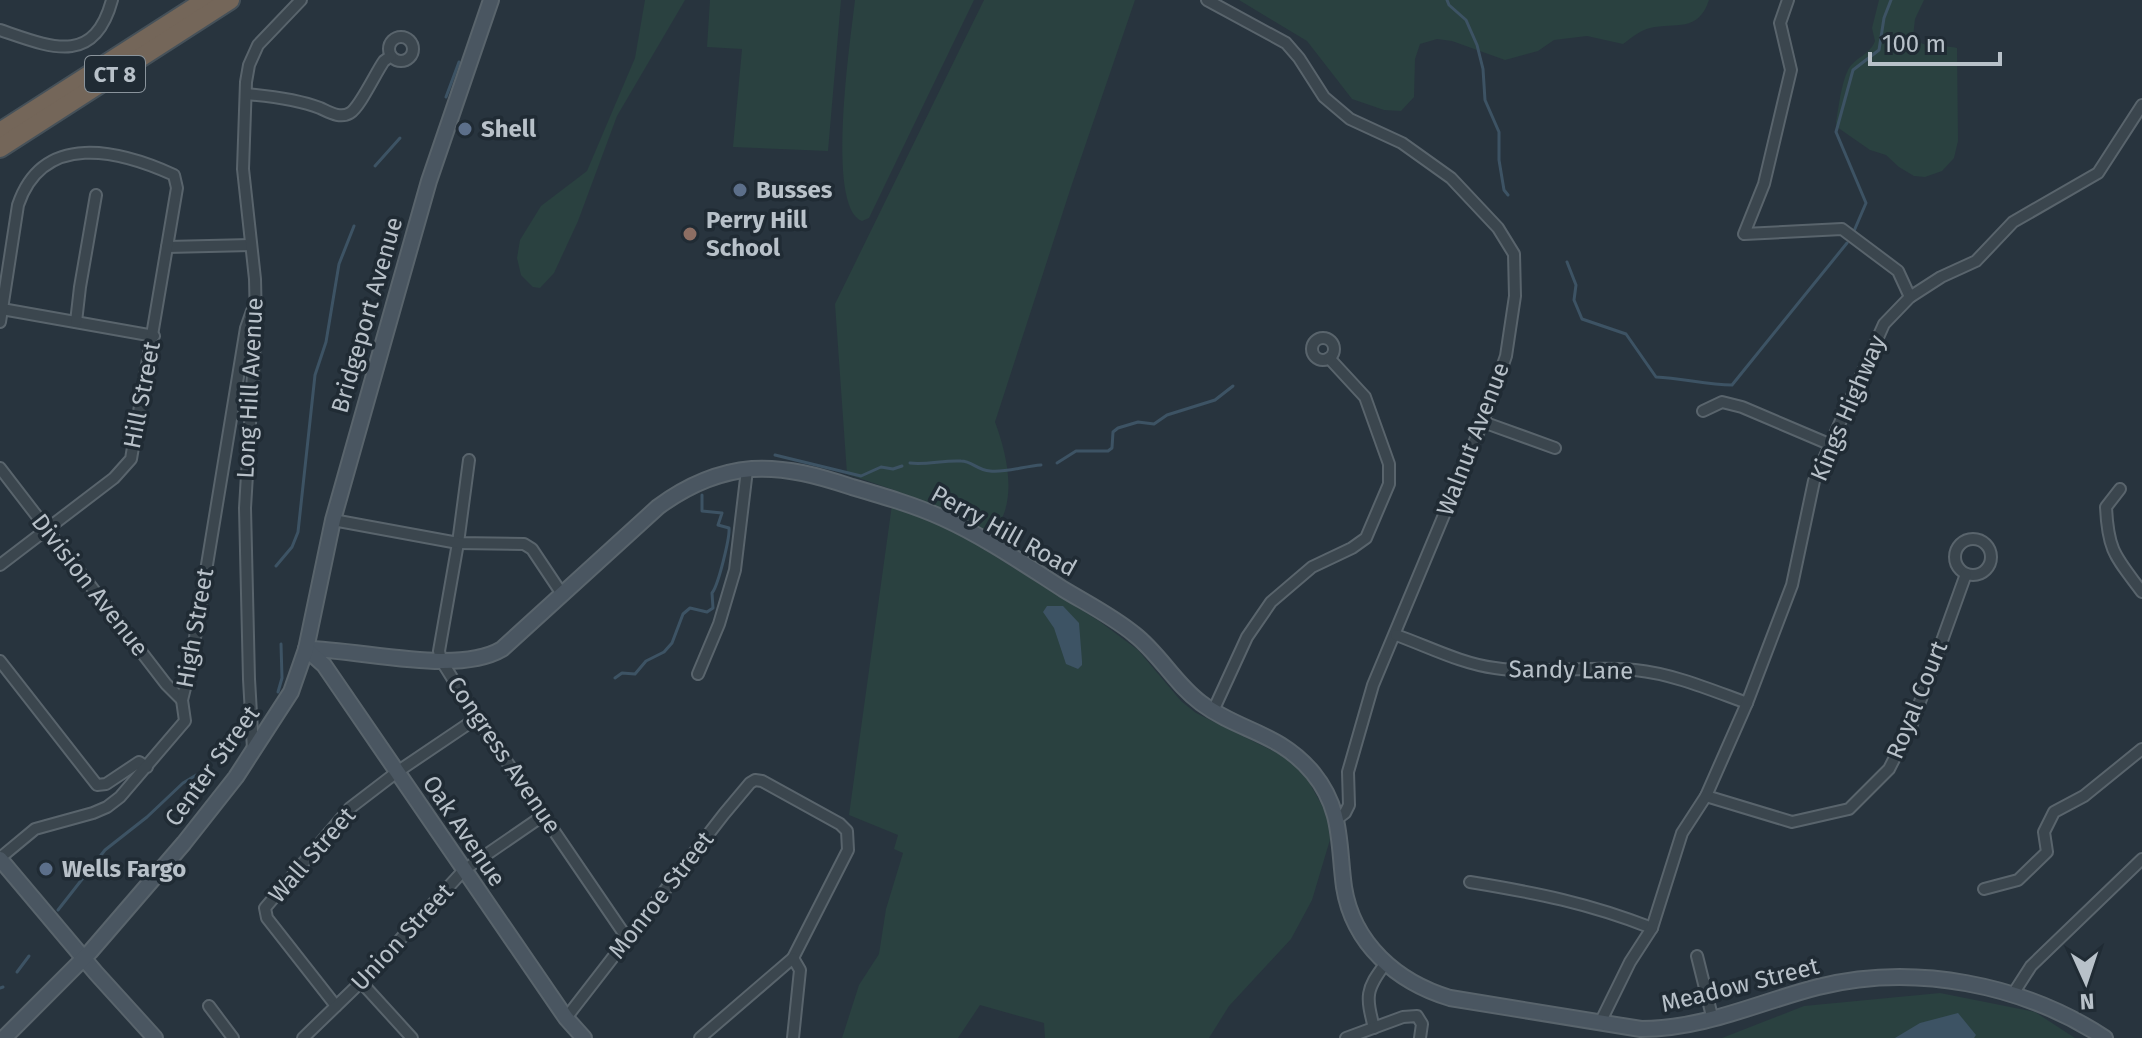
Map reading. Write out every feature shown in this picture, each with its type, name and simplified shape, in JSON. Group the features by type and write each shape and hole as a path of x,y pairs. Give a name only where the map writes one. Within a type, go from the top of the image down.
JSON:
{"highway":[{"name":"CT 8","path":"0,132 206,0"},
{"name":"CT 8","path":"0,148 230,0"}],"street":[{"path":"0,30 56,48 71,47 85,43 99,33 107,20 112,0"},
{"name":"Long Hill Avenue","path":"253,749 245,508 256,344 243,169 246,94 254,50 301,0"},
{"name":"Bridgeport Avenue","path":"306,649 333,520 429,181 491,0"},
{"name":"Walnut Avenue","path":"1207,0 1286,43 1332,106 1350,119 1402,143 1451,178 1508,242 1514,254 1515,296 1506,356 1483,422 1373,685 1348,772 1347,809 1337,819"},
{"path":"1788,0 1780,23 1791,70 1764,184 1744,234 1842,229 1898,271 1910,297"},
{"path":"246,94 277,97 316,106 336,115 346,115 355,109 384,61 391,56"},
{"name":"Kings Highway","path":"1600,1023 1630,962 1652,928 1682,833 1706,796 1747,703 1792,585 1814,481 1884,324 1910,297 1941,277 1976,261 2013,222 2098,173 2142,105"},
{"name":"Hill Street","path":"0,565 114,478 131,459 177,188 174,175 83,151 47,163 33,174 24,189 9,256 2,309"},
{"path":"76,322 96,195"},
{"path":"167,247 251,245"},
{"name":"High Street","path":"0,858 35,829 107,807 120,797 185,721 182,700 190,668 246,328 255,301"},
{"path":"0,322 2,309 154,336"},
{"path":"1213,711 1247,637 1271,602 1312,567 1366,538 1389,484 1389,464 1365,397 1329,358"},
{"path":"1703,411 1722,402 1742,407 1829,444"},
{"path":"1483,422 1555,448"},
{"name":"Congress Avenue","path":"469,460 439,651 441,660 627,938"},
{"name":"Division Avenue","path":"0,468 166,684 182,700"},
{"path":"698,674 719,624 735,570 747,470"},
{"name":"Perry Hill Road","path":"306,649 441,660 475,660 494,654 673,496 704,480 747,470 810,474 914,506 955,524 1125,627 1146,643 1188,692 1213,711 1270,737 1295,754 1322,786 1337,819 1344,888 1351,914 1364,938 1386,963"},
{"path":"2120,489 2106,507 2107,533 2113,554 2142,592"},
{"path":"333,520 458,543 524,544 532,549 562,594"},
{"name":"Royal Court","path":"1706,796 1792,822 1849,809 1889,769 1912,724 1966,574"},
{"name":"Sandy Lane","path":"1396,635 1492,668 1531,671 1592,668 1637,670 1675,678 1747,703"},
{"name":"Center Street","path":"4,1038 84,958 184,843 236,777 287,700 306,649"},
{"name":"Oak Avenue","path":"306,649 324,665 566,1018 584,1038"},
{"path":"0,661 97,785 106,784 139,762 147,767"},
{"name":"Wall Street","path":"336,1006 267,918 265,908 350,808 477,718"},
{"path":"1984,889 2018,880 2047,852 2044,832 2054,812 2084,796 2142,749"},
{"name":"Monroe Street","path":"566,1018 755,780 840,824 847,831 849,841 842,861 793,958"},
{"name":"Union Street","path":"303,1038 361,982 464,870 544,815"},
{"path":"0,858 155,1038"},
{"path":"2013,994 2031,966 2142,859"},
{"path":"1470,882 1575,901 1652,928"},
{"path":"1697,956 1713,1020"},
{"path":"700,1038 793,958 800,970 793,1038"},
{"path":"1374,1028 1366,999 1370,983 1386,963"},
{"name":"Meadow Street","path":"1386,963 1406,980 1450,998 1600,1023 1642,1034 1713,1020 1820,986 1868,979 1945,981 2013,994 2105,1038"},
{"path":"361,982 412,1038"},
{"path":"209,1006 233,1038"},
{"path":"1346,1038 1403,1017 1417,1016 1422,1024 1420,1038"}],"green space":[{"path":"645,0 685,0 617,116 578,221 554,273 540,288 533,287 521,275 517,258 520,240 541,206 587,171 635,58"},
{"path":"710,0 841,0 828,151 733,147 742,49 707,47"},
{"path":"855,0 974,0 869,218 862,221 851,209 842,154"},
{"path":"984,0 1135,0 995,422 1005,456 1007,505 982,548 1099,621 1138,650 1181,701 1196,713 1291,760 1304,773 1324,809 1332,833 1312,900 1291,939 1229,1006 1209,1038 1045,1038 1044,1023 980,1005 958,1038 842,1038 859,985 879,954 886,909 903,853 894,849 898,835 849,815 894,490 847,474 835,304"},
{"path":"1239,0 1709,0 1699,17 1692,22 1647,29 1623,44 1587,36 1554,40 1538,51 1505,60 1452,41 1437,39 1420,44 1415,59 1414,97 1401,111 1384,110 1352,99 1307,41"},
{"path":"1879,0 1924,0 1915,19 1913,37 1928,45 1957,48 1958,141 1954,158 1942,171 1925,177 1914,176 1886,155 1870,150 1837,127 1840,95 1848,70 1870,50 1875,41 1872,28"},
{"path":"1940,993 2035,1012 2075,1038 1722,1038 1804,1006"}],"water":[{"path":"1047,606 1063,606 1079,623 1082,665 1078,669 1066,664 1054,628 1043,612"},
{"path":"1958,1013 1976,1035 1974,1038 1895,1038 1920,1023"}],"waterway":[{"path":"1447,0 1466,20 1477,45 1483,69 1485,100 1499,132 1499,160 1504,190 1508,195"},
{"path":"1854,231 1866,203 1836,132 1853,70 1879,50 1884,18 1891,0"},
{"path":"446,97 459,62"},
{"path":"375,166 400,138"},
{"path":"276,566 292,547 298,532 315,375 326,342 339,264 354,226"},
{"path":"1567,262 1576,285 1574,300 1582,319 1626,334 1656,377 1732,385 1847,243"},
{"path":"1057,463 1076,451 1108,451 1112,448 1113,432 1118,428 1138,422 1154,424 1167,415 1215,400 1233,386"},
{"path":"775,455 861,476 881,467 893,469 902,466"},
{"path":"910,463 961,461 996,471 1041,465"},
{"path":"615,678 622,673 635,674 646,661 664,652 672,643 683,614 690,608 707,612 713,608 712,593 723,562 729,528 718,525 722,513 702,511 702,495"},
{"path":"278,692 282,678 281,644"},
{"path":"58,910 105,850 183,783 198,774"},
{"path":"17,972 29,956"}],"place":[{"name":"Shell","path":"465,129"},
{"name":"Busses","path":"740,190"},
{"name":"Perry Hill School","path":"690,234"},
{"name":"Wells Fargo","path":"46,869"}]}
